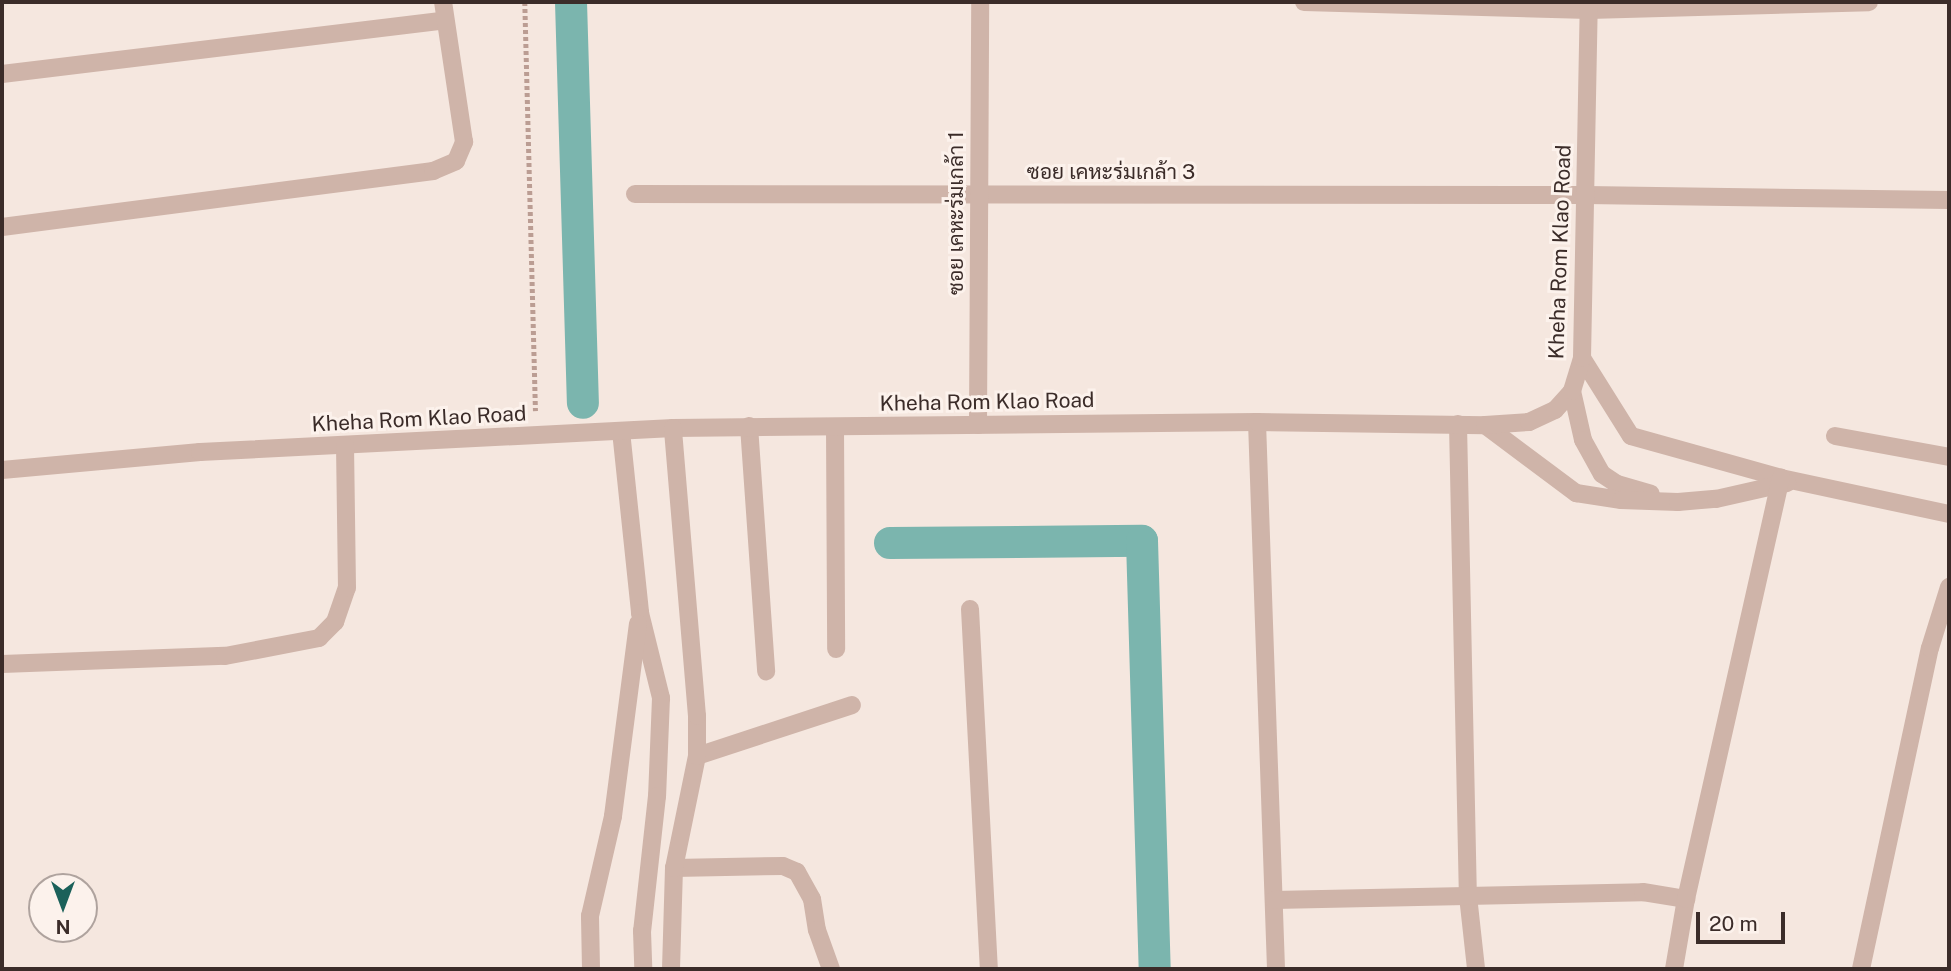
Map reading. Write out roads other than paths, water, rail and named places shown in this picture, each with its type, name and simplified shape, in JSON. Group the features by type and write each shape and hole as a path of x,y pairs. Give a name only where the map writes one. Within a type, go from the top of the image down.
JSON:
{"street":[{"name":"ซอย เคหะร่มเกล้า 1","path":"978,425 980,2"},
{"path":"1304,2 1588,6 1869,2"},
{"name":"Kheha Rom Klao Road","path":"2,470 176,454 673,428 1257,422 1485,425 1529,422 1555,410 1572,391 1582,358 1588,6"},
{"path":"2,74 444,11 464,142 456,161 433,171 2,227"},
{"name":"ซอย เคหะร่มเกล้า 3","path":"635,194 1586,195 1949,200"},
{"path":"1582,358 1631,436 1785,482 1949,514"},
{"path":"1572,391 1583,440 1601,474 1617,484 1678,502"},
{"path":"1257,422 1276,969"},
{"path":"1458,424 1468,896 1476,969"},
{"path":"1485,425 1576,493 1621,500 1678,502 1785,482"},
{"path":"749,426 766,671"},
{"path":"835,427 836,649"},
{"path":"671,969 674,868 697,756 697,716 673,428"},
{"path":"621,431 640,613 661,698 657,796 642,931 643,969"},
{"path":"1835,436 1949,457"},
{"path":"2,664 225,656 319,638 335,622 347,588 345,446"},
{"path":"1674,969 1686,899 1785,482"},
{"path":"1861,969 1930,648 1949,587"},
{"path":"970,610 989,969"},
{"path":"591,969 590,916 613,816 640,613"},
{"path":"697,756 852,705"},
{"path":"674,868 783,866 797,872 812,899 817,930 831,969"},
{"path":"1274,900 1643,892 1686,899"}],"waterway":[{"path":"571,2 583,403"},
{"path":"890,543 1142,541 1155,969"}]}
